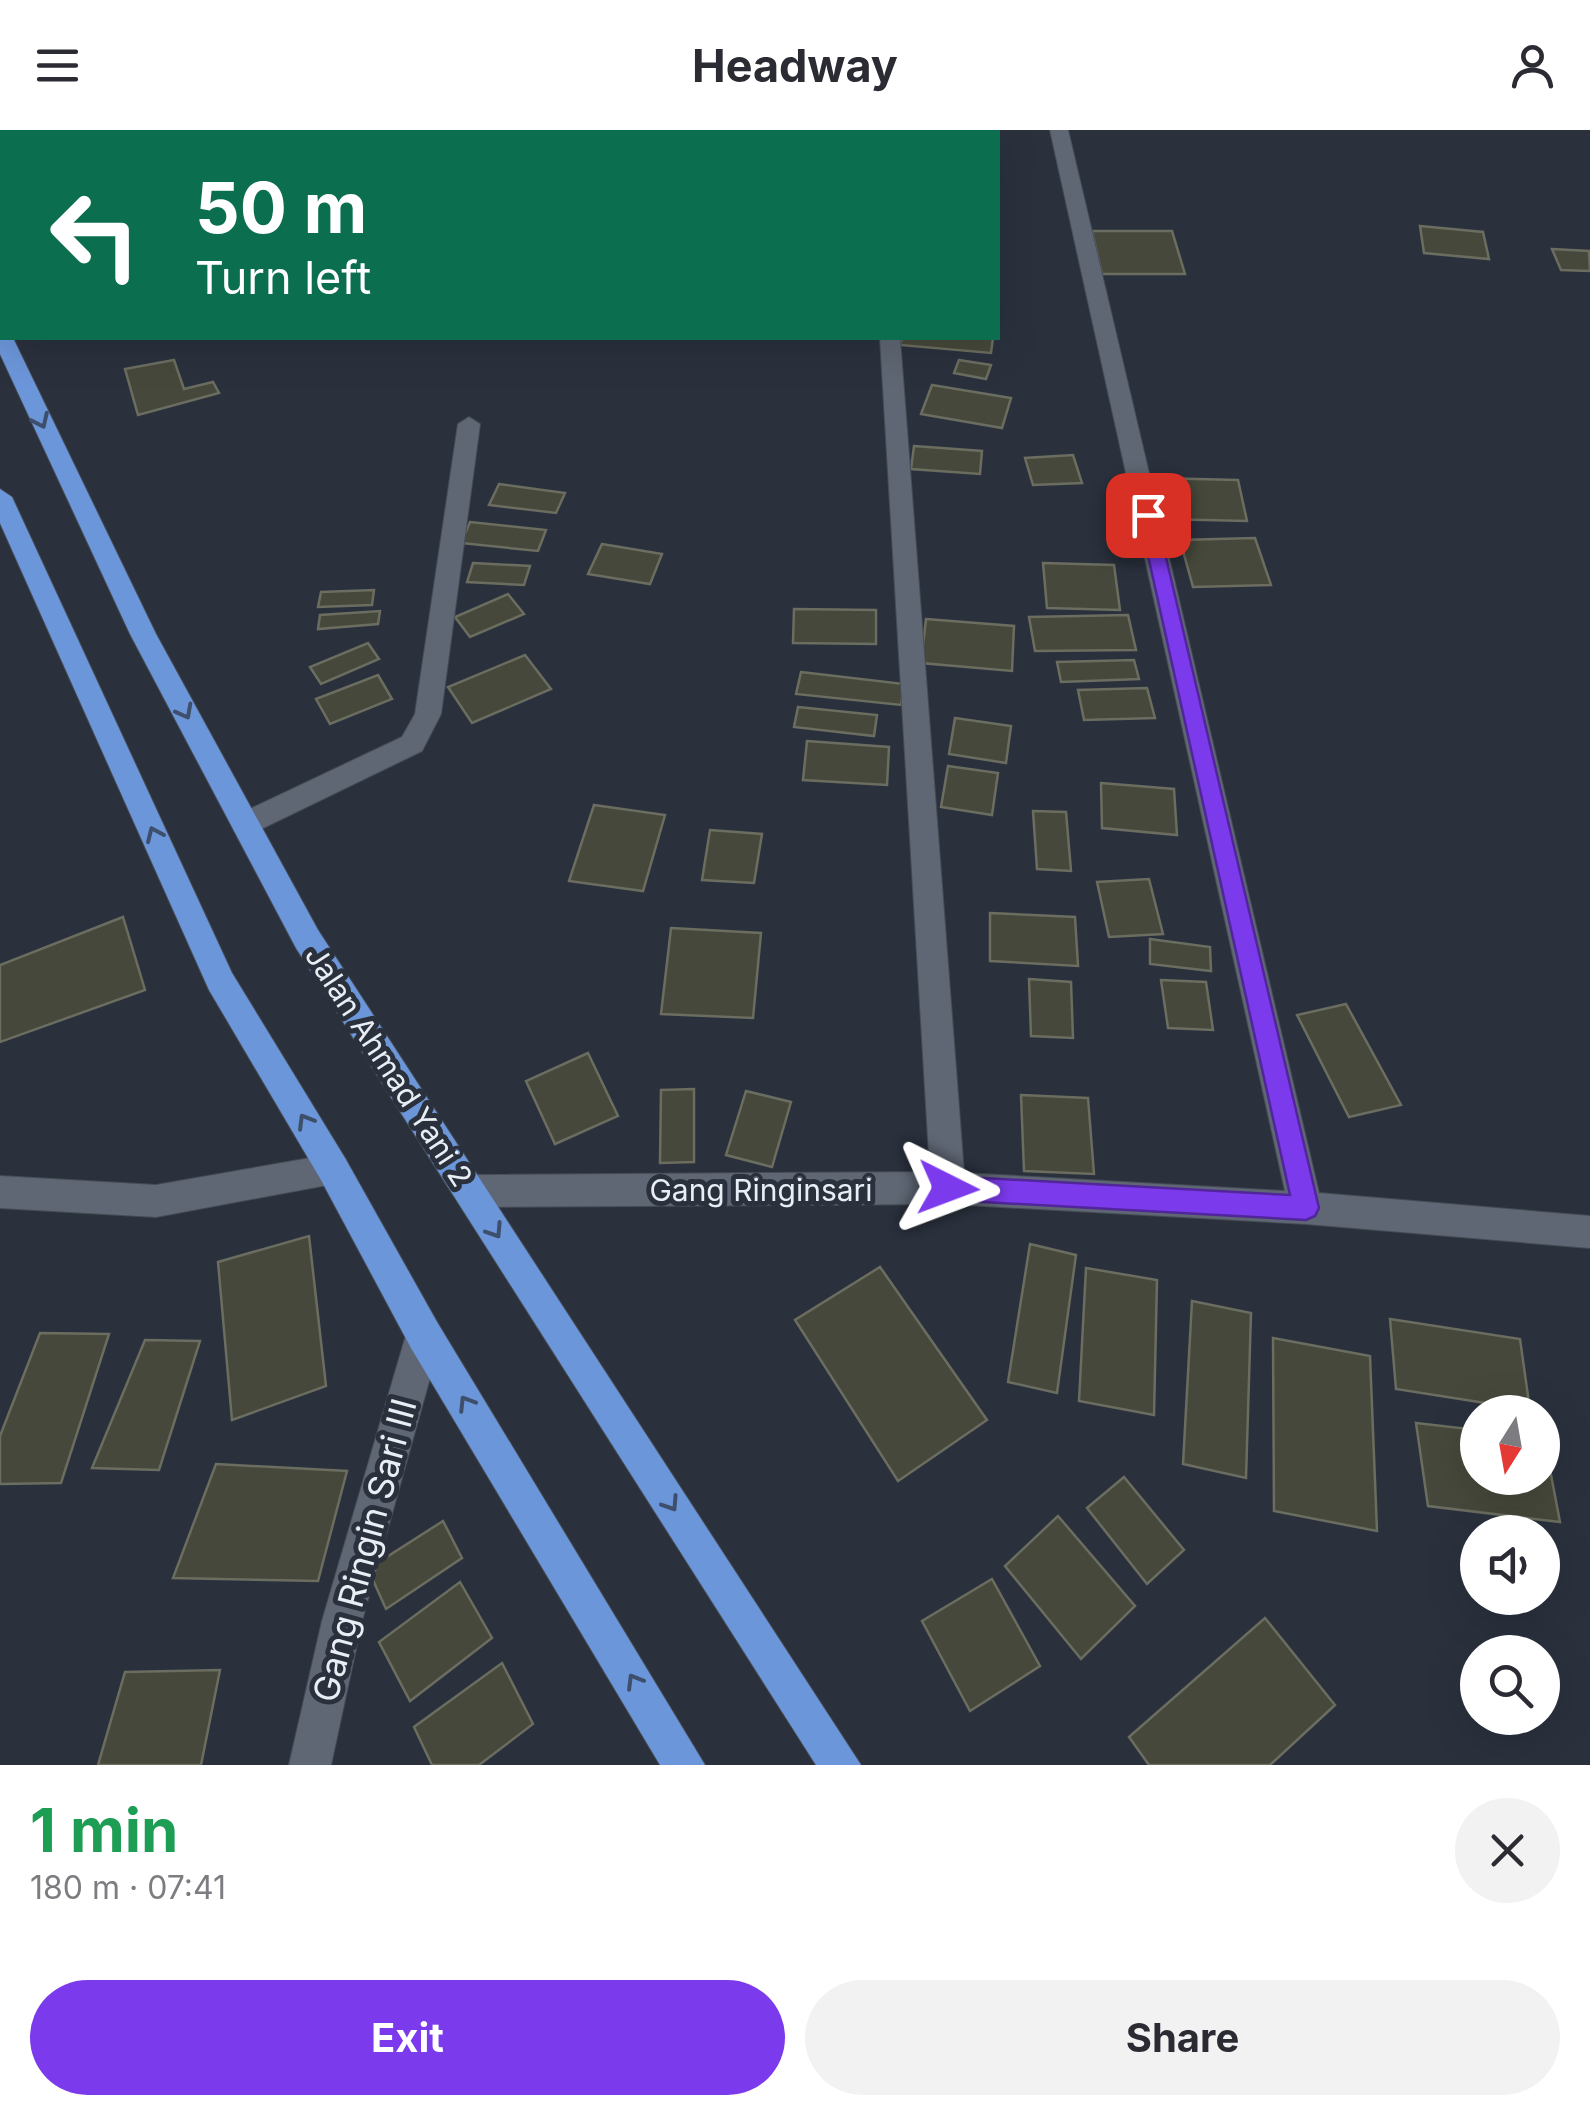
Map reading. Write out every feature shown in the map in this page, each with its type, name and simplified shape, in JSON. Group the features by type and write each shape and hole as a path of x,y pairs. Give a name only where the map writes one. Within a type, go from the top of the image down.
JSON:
{"highway":[{"name":"Jalan Ahmad Yani 2","path":"4,340 143,634 307,939 840,1765"},
{"path":"0,498 220,981 334,1169 424,1335 684,1765"}],"street":[{"path":"1060,130 1306,1208"},
{"path":"890,340 948,1188"},
{"path":"245,824 412,744 428,714 469,424"},
{"path":"0,1192 156,1201 334,1169"},
{"name":"Gang Ringinsari","path":"470,1191 948,1188 1306,1208 1590,1232"},
{"name":"Gang Ringin Sari III","path":"310,1765 342,1621 424,1335"}],"building":[{"path":"1420,226 1483,232 1489,259 1424,253"},
{"path":"1092,231 1172,231 1185,274 1102,274"},
{"path":"1552,249 1589,251 1590,271 1561,270"},
{"path":"901,340 993,340 991,353 900,345"},
{"path":"174,360 184,389 213,382 219,393 138,415 125,369"},
{"path":"959,360 991,365 986,379 954,373"},
{"path":"932,385 1011,398 1002,428 921,414"},
{"path":"914,446 982,451 980,474 911,469"},
{"path":"1073,455 1082,483 1033,485 1025,458"},
{"path":"1155,478 1238,480 1247,521 1162,519"},
{"path":"499,484 565,493 556,513 489,505"},
{"path":"470,522 546,530 538,551 461,543"},
{"path":"1255,538 1271,585 1193,587 1180,540"},
{"path":"602,544 662,554 650,584 588,574"},
{"path":"473,563 530,566 524,585 467,582"},
{"path":"1043,563 1114,565 1120,610 1047,608"},
{"path":"374,590 372,605 318,607 321,592"},
{"path":"508,594 524,614 470,637 455,617"},
{"path":"794,609 876,610 876,644 793,643"},
{"path":"380,611 378,624 318,629 320,615"},
{"path":"1128,615 1136,650 1035,651 1029,617"},
{"path":"926,619 1014,626 1012,671 921,663"},
{"path":"368,643 379,659 321,684 310,667"},
{"path":"525,655 551,689 472,723 448,687"},
{"path":"1134,660 1139,679 1061,682 1057,662"},
{"path":"801,672 904,684 901,705 796,694"},
{"path":"378,675 392,699 330,724 316,699"},
{"path":"1147,688 1155,718 1084,720 1078,690"},
{"path":"798,707 877,715 874,736 794,727"},
{"path":"955,718 1011,726 1006,763 949,754"},
{"path":"807,741 889,747 887,785 803,780"},
{"path":"948,766 998,773 992,815 941,807"},
{"path":"1101,783 1174,789 1177,835 1102,828"},
{"path":"594,805 665,815 643,891 569,881"},
{"path":"1033,811 1066,812 1071,871 1037,869"},
{"path":"710,830 762,834 754,883 702,880"},
{"path":"1149,879 1163,934 1109,937 1097,882"},
{"path":"990,913 1075,917 1078,966 990,961"},
{"path":"123,917 145,990 0,1042 0,965"},
{"path":"671,928 761,933 753,1018 661,1014"},
{"path":"1150,939 1210,947 1211,971 1150,964"},
{"path":"1029,979 1071,982 1073,1038 1031,1036"},
{"path":"1161,980 1206,982 1213,1030 1168,1028"},
{"path":"1346,1004 1401,1105 1349,1117 1297,1015"},
{"path":"588,1053 618,1116 555,1144 526,1081"},
{"path":"694,1089 694,1162 660,1163 661,1090"},
{"path":"746,1091 791,1102 772,1167 726,1155"},
{"path":"1021,1095 1088,1098 1094,1174 1024,1171"},
{"path":"309,1236 326,1386 232,1420 218,1262"},
{"path":"1030,1244 1076,1255 1057,1393 1008,1382"},
{"path":"880,1267 987,1420 898,1481 795,1320"},
{"path":"1086,1268 1157,1280 1154,1415 1079,1401"},
{"path":"1192,1301 1251,1313 1246,1478 1183,1464"},
{"path":"1390,1319 1520,1339 1528,1395 1460,1395 1460,1399 1396,1389"},
{"path":"40,1333 109,1334 61,1483 0,1484 0,1436"},
{"path":"1273,1338 1370,1356 1377,1531 1274,1511"},
{"path":"145,1340 200,1341 159,1470 92,1468"},
{"path":"1416,1423 1460,1428 1460,1495 1555,1495 1559,1515 1502,1515 1428,1506"},
{"path":"216,1464 347,1471 318,1581 173,1578"},
{"path":"1124,1477 1184,1550 1147,1584 1087,1508"},
{"path":"1058,1516 1135,1606 1081,1659 1005,1566"},
{"path":"443,1521 462,1558 386,1609 368,1569"},
{"path":"992,1579 1040,1666 970,1711 922,1621"},
{"path":"460,1582 492,1638 410,1701 379,1642"},
{"path":"1265,1618 1335,1705 1270,1765 1149,1765 1129,1737"},
{"path":"502,1663 533,1724 479,1765 432,1765 414,1727"},
{"path":"220,1670 201,1765 98,1765 125,1672"}],"route":[{"path":"948,1188 1306,1208 1148,515"}]}
